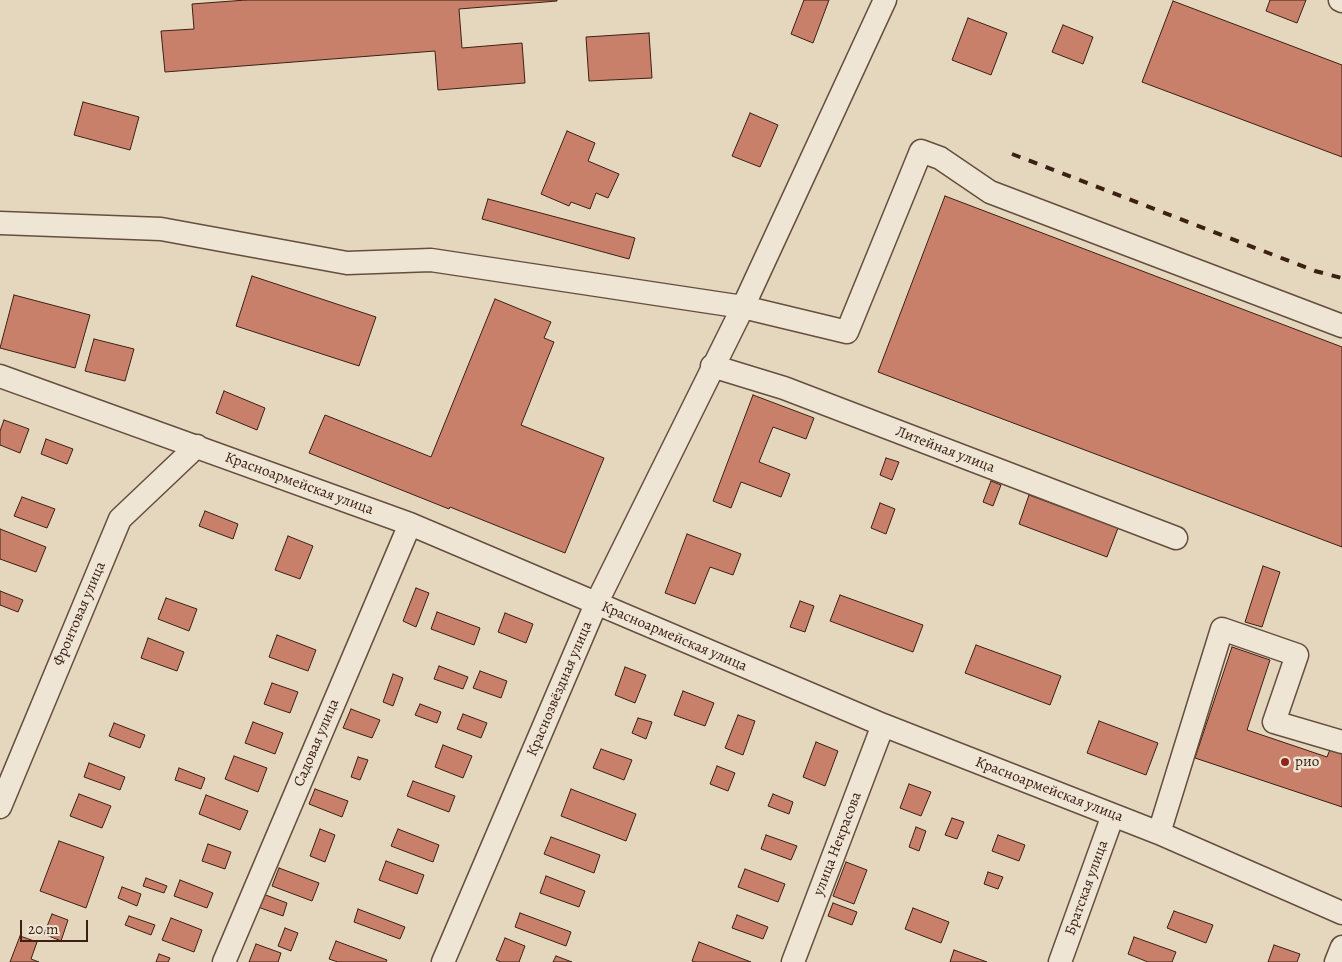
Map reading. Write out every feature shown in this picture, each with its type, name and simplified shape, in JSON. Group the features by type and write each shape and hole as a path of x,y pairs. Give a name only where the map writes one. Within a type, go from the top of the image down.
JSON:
{"street":[{"name":"Краснозвёздная улица","path":"443,962 596,604 712,366 743,307 885,0"},
{"path":"0,223 161,229 347,263 431,260 743,307 847,332 920,150 940,158 990,192 1342,326"},
{"name":"Литейная улица","path":"712,366 784,388 1176,538"},
{"name":"Красноармейская улица","path":"0,376 410,524 883,725 1159,833 1342,913"},
{"name":"Фронтовая улица","path":"0,807 120,519 197,446"},
{"name":"Садовая улица","path":"224,962 410,524"},
{"path":"1159,833 1222,629 1298,655 1274,722 1342,742"},
{"name":"улица Некрасова","path":"793,962 883,725"},
{"name":"Братская улица","path":"1060,962 1113,815"},
{"path":"1336,962 1342,947"}],"building":[{"path":"246,0 557,1 459,9 462,48 522,43 525,83 438,90 435,51 165,72 161,31 194,29 192,4"},
{"path":"804,0 829,0 813,43 791,34"},
{"path":"1270,0 1306,0 1297,23 1266,11"},
{"path":"1173,1 1342,65 1342,157 1142,82"},
{"path":"968,18 1007,33 991,75 952,60"},
{"path":"1063,25 1093,37 1083,64 1052,52"},
{"path":"649,33 652,78 589,81 586,37"},
{"path":"83,102 139,117 130,150 74,135"},
{"path":"750,113 778,125 760,167 732,156"},
{"path":"567,131 595,143 588,161 619,174 608,198 596,193 590,209 571,202 569,206 541,194"},
{"path":"945,196 1342,347 1342,547 878,372"},
{"path":"488,199 635,238 629,259 482,219"},
{"path":"252,276 376,317 359,366 236,326"},
{"path":"14,295 90,315 75,368 0,348"},
{"path":"495,299 551,322 544,338 554,342 521,425 604,458 565,553 309,453 325,415 431,457"},
{"path":"94,339 134,349 125,381 85,371"},
{"path":"224,391 265,408 257,430 216,413"},
{"path":"753,395 814,418 806,439 773,427 759,462 790,474 781,497 741,482 731,508 713,501"},
{"path":"4,420 29,429 20,453 0,445 0,431"},
{"path":"46,439 73,449 67,464 41,454"},
{"path":"886,458 899,462 892,480 880,475"},
{"path":"991,481 1001,485 993,506 983,502"},
{"path":"1029,495 1118,528 1107,557 1019,524"},
{"path":"22,497 55,509 47,528 14,516"},
{"path":"880,503 895,509 886,534 871,528"},
{"path":"205,511 238,524 233,539 199,526"},
{"path":"0,529 46,547 36,572 0,559"},
{"path":"687,534 741,554 733,575 710,567 695,604 665,593"},
{"path":"288,536 313,546 300,579 275,570"},
{"path":"1263,566 1280,572 1262,627 1245,622"},
{"path":"416,588 429,593 416,627 403,621"},
{"path":"0,591 23,600 18,612 0,605"},
{"path":"840,595 923,625 913,652 830,621"},
{"path":"166,598 197,609 189,631 158,619"},
{"path":"800,601 814,606 805,632 790,627"},
{"path":"437,612 480,628 474,645 431,629"},
{"path":"505,613 533,624 526,643 498,632"},
{"path":"277,635 316,650 308,671 269,657"},
{"path":"148,638 184,652 177,671 141,658"},
{"path":"976,645 1061,676 1050,705 965,673"},
{"path":"1232,647 1270,660 1247,730 1327,757 1331,747 1342,751 1342,807 1195,758"},
{"path":"439,666 468,677 463,689 434,679"},
{"path":"625,667 646,675 635,703 615,695"},
{"path":"480,671 507,681 501,698 473,688"},
{"path":"393,674 403,678 393,706 383,702"},
{"path":"272,683 298,692 290,713 264,704"},
{"path":"683,691 714,703 705,726 674,715"},
{"path":"420,704 441,712 437,723 415,715"},
{"path":"351,709 380,720 372,738 343,728"},
{"path":"463,714 487,723 481,738 457,729"},
{"path":"738,715 755,721 743,755 725,748"},
{"path":"638,718 652,722 646,739 632,733"},
{"path":"1099,721 1158,743 1146,775 1087,753"},
{"path":"253,722 283,733 275,754 245,743"},
{"path":"114,723 145,735 140,748 109,736"},
{"path":"816,742 838,751 825,786 803,777"},
{"path":"443,745 472,756 463,778 435,767"},
{"path":"601,749 632,760 624,780 593,768"},
{"path":"234,756 267,768 258,792 225,779"},
{"path":"358,757 368,760 360,780 351,777"},
{"path":"89,763 125,777 120,790 84,777"},
{"path":"717,766 735,773 728,791 710,784"},
{"path":"179,768 205,778 201,789 175,780"},
{"path":"413,781 455,796 449,812 407,796"},
{"path":"909,784 931,792 921,816 900,808"},
{"path":"315,789 348,801 342,817 309,804"},
{"path":"571,789 636,814 626,841 561,816"},
{"path":"79,794 111,806 102,828 70,816"},
{"path":"773,794 793,802 789,814 768,806"},
{"path":"206,795 248,811 240,830 199,814"},
{"path":"952,818 964,822 957,839 945,835"},
{"path":"916,827 926,831 919,851 909,847"},
{"path":"320,829 335,835 325,862 310,856"},
{"path":"398,829 439,845 433,862 391,846"},
{"path":"766,835 797,846 791,860 761,849"},
{"path":"998,835 1025,845 1019,861 992,851"},
{"path":"551,837 600,855 594,873 544,854"},
{"path":"59,841 104,857 86,908 40,891"},
{"path":"208,844 231,852 225,869 202,861"},
{"path":"386,861 424,875 417,894 379,880"},
{"path":"846,862 867,870 854,904 833,896"},
{"path":"279,868 319,883 312,901 272,886"},
{"path":"745,869 785,884 778,902 738,887"},
{"path":"988,872 1003,877 998,889 984,884"},
{"path":"546,876 585,891 579,907 540,893"},
{"path":"146,878 167,886 164,893 143,886"},
{"path":"180,880 213,893 207,908 174,896"},
{"path":"122,887 141,894 137,906 118,898"},
{"path":"263,894 287,903 283,916 258,907"},
{"path":"833,903 857,912 852,925 828,916"},
{"path":"913,908 949,922 941,943 905,929"},
{"path":"358,909 405,927 400,939 354,922"},
{"path":"1174,911 1213,925 1206,943 1167,928"},
{"path":"520,913 571,932 566,946 515,927"},
{"path":"52,914 68,920 61,941 44,934"},
{"path":"737,915 768,927 763,939 732,928"},
{"path":"129,916 155,925 151,935 125,925"},
{"path":"171,918 202,930 194,952 162,940"},
{"path":"285,928 298,933 291,951 278,946"},
{"path":"20,936 37,942 31,959 39,962 10,962"},
{"path":"1134,937 1176,952 1172,962 1148,962 1128,954"},
{"path":"505,938 525,946 519,962 501,962 496,960"},
{"path":"336,941 387,960 386,962 338,962 329,959"},
{"path":"699,942 751,962 692,961"},
{"path":"256,944 281,953 278,962 249,962"},
{"path":"1274,945 1300,954 1297,962 1268,962"},
{"path":"954,950 987,962 950,962"},
{"path":"159,954 170,958 168,962 156,962"},
{"path":"556,956 572,962 553,962"}],"railway":[{"path":"1012,154 1315,271 1342,278"}],"place":[{"name":"рио","path":"1285,762"}]}
